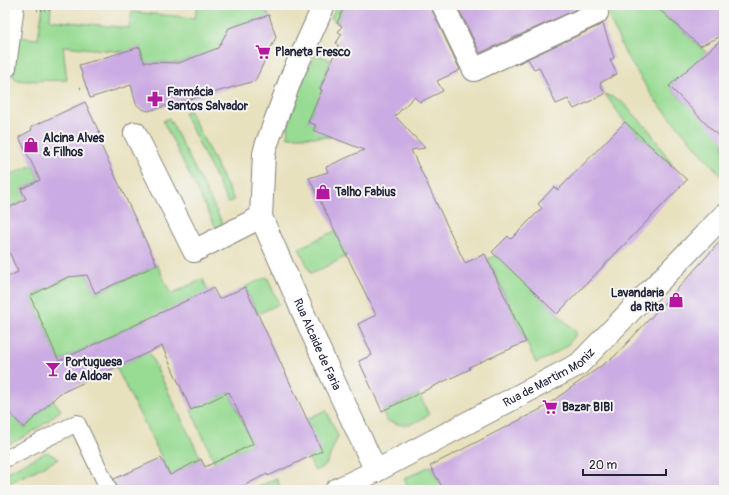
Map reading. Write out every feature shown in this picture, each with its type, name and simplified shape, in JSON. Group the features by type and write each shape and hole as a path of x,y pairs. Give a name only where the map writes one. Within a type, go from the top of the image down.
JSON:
{"street":[{"path":"5,67 13,5"},
{"name":"Rua Alcaide de Faria","path":"324,5 291,78 266,146 264,154 261,217 324,360 376,471"},
{"path":"443,5 474,70 597,13 593,5"},
{"path":"134,133 194,251 261,217"},
{"name":"Rua de Martim Moniz","path":"336,490 376,471 579,364 724,215"}],"lane":[{"path":"5,459 77,423 109,490"}],"shaded area":[{"path":"5,243 18,272 5,278"}],"green space":[{"path":"43,5 51,5 50,20 129,28 132,12 195,18 197,5 262,5 264,6 271,20 263,17 218,49 179,63 158,62 145,65 140,47 125,52 63,46 67,80 17,80 13,76 18,37 38,39"},
{"path":"337,5 345,5 337,23 331,18"},
{"path":"630,5 654,5 707,53 669,86 686,104 722,67 724,179 654,99 625,53 608,15"},
{"path":"315,54 331,60 320,89 322,90 321,94 308,121 316,125 314,129 331,137 287,137 290,116"},
{"path":"605,94 621,101 649,130 675,169 625,122"},
{"path":"189,110 234,200 228,203 184,113"},
{"path":"169,118 223,224 216,228 163,121"},
{"path":"33,165 40,180 21,189 26,199 5,210 5,177"},
{"path":"335,231 347,256 311,274 299,248"},
{"path":"496,255 577,333 567,346 536,363 488,259"},
{"path":"157,265 171,294 203,279 208,291 207,371 219,397 229,392 253,444 215,463 191,410 199,406 174,353 167,357 149,318 59,361 30,296 84,270 96,293"},
{"path":"267,277 279,304 258,314 245,287"},
{"path":"149,352 201,459 174,473 183,490 178,490 116,367"},
{"path":"419,394 429,415 405,425 387,421 382,411"},
{"path":"53,400 61,410 35,430 5,446 5,408 24,428"},
{"path":"326,410 338,436 326,465 315,471 308,457 307,419"},
{"path":"47,452 59,459 5,485 5,473"},
{"path":"430,466 444,490 410,490 404,479"},
{"path":"276,478 280,487 274,490 253,490"}],"building":[{"path":"345,5 431,5 460,70 437,81 443,91 420,102 414,97 395,116 425,148 411,150 465,263 485,254 526,342 469,367 470,369 382,411 359,361 372,355 358,324 376,315 309,178 328,172 326,167 364,150 313,130 316,125 308,122 322,90 320,89 338,45 336,43 342,34 338,32 342,26 337,23"},
{"path":"457,5 572,5 575,10 480,53"},
{"path":"654,5 724,5 724,35 700,46"},
{"path":"269,15 276,37 255,81 148,111 142,109 136,104 131,85 90,98 79,65 140,47 144,62 179,63 218,48 229,28"},
{"path":"603,24 614,58 610,60 617,74 600,83 605,94 574,109 568,99 556,104 539,67 534,69 528,59 514,65"},
{"path":"724,37 724,142 669,86"},
{"path":"85,102 100,134 96,135 157,265 95,293 87,275 68,277 30,296 59,361 213,288 219,299 245,287 322,451 268,476 267,474 235,490 118,490 114,479 161,458 170,475 201,459 205,467 253,444 229,392 191,410 162,346 59,394 24,428 5,408 5,278 18,272 5,243 5,210 26,199 21,189 40,180 19,137 32,130 31,127"},
{"path":"625,122 687,180 557,314 492,252 508,236 511,239 542,208 538,204 554,187 558,190"},
{"path":"724,237 724,490 444,490 430,466 543,408 615,356"}],"place":[{"name":"Planeta Fresco","path":"263,52"},
{"name":"Farmácia Santos Salvador","path":"155,99"},
{"name":"Alcina Alves & Filhos","path":"31,145"},
{"name":"Talho Fabius","path":"323,192"},
{"name":"Lavandaria da Rita","path":"676,300"},
{"name":"Portuguesa de Aldoar","path":"53,369"},
{"name":"Bazar BIBI","path":"550,407"}]}
